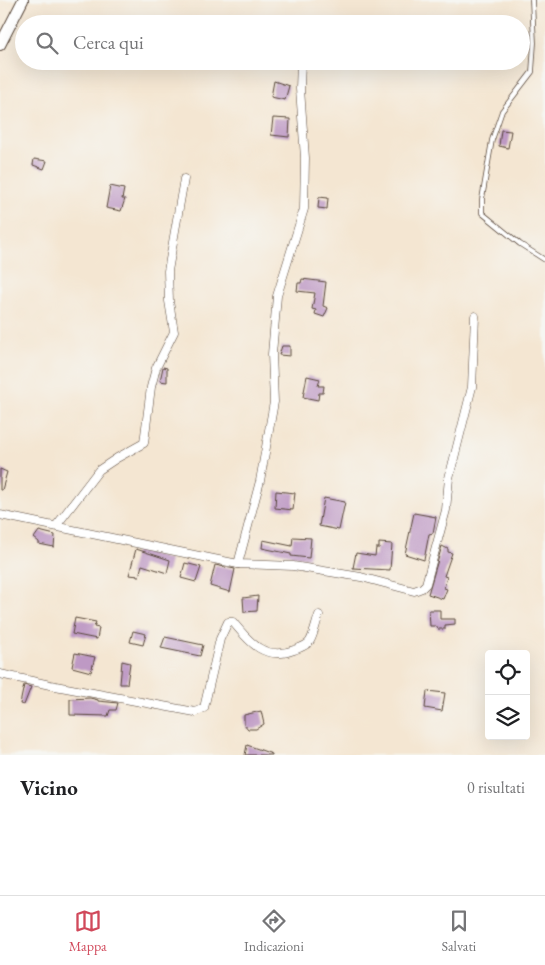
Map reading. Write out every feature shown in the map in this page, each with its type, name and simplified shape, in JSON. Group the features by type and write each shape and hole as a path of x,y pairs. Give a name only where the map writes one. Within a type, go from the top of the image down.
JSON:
{"main road":[{"path":"15,15 23,0"},
{"path":"0,45 15,16"}],"street":[{"path":"238,564 260,482 274,402 272,354 277,296 304,209 305,158 300,89 301,70"},
{"path":"56,526 99,470 144,443 151,387 156,368 174,332 169,301 168,271 184,179"},
{"path":"0,515 238,564 293,566 361,576 414,591 422,588 426,584 439,542 446,510 449,478 472,386 475,316"},
{"path":"0,674 195,712 204,708 220,639 228,622 233,622 249,642 270,654 282,655 310,642 319,615"}],"lane":[{"path":"532,0 534,43 532,72 502,111 492,140 482,199 482,213 520,244 545,260"}],"building":[{"path":"274,81 289,86 285,100 271,97"},
{"path":"273,118 290,119 289,137 271,135"},
{"path":"501,130 511,131 508,148 499,146"},
{"path":"34,159 47,161 44,169 33,165"},
{"path":"110,186 124,189 122,199 125,199 121,211 106,208"},
{"path":"319,197 328,198 327,209 318,208"},
{"path":"302,279 326,282 323,306 328,308 324,317 315,314 316,310 312,309 315,293 297,291 298,283 301,283"},
{"path":"282,346 290,346 290,356 279,355"},
{"path":"163,367 167,368 167,382 160,381"},
{"path":"307,376 320,379 318,386 324,386 323,393 319,393 318,400 303,397"},
{"path":"0,469 7,472 2,490 0,490"},
{"path":"276,491 295,493 293,510 275,508"},
{"path":"324,498 345,502 339,530 319,526"},
{"path":"414,513 436,517 433,533 429,534 424,560 405,554"},
{"path":"39,531 55,535 54,547 39,544 34,538"},
{"path":"293,537 311,538 309,558 291,556 291,554 262,548 263,540 292,546"},
{"path":"379,543 392,544 390,570 353,568 356,553 375,556"},
{"path":"442,546 452,553 444,576 447,577 444,588 447,589 443,599 428,594"},
{"path":"136,549 170,560 167,573 142,565 139,576 129,575"},
{"path":"185,563 201,567 196,582 181,578"},
{"path":"215,565 235,569 230,592 210,586"},
{"path":"258,596 257,611 244,612 243,598"},
{"path":"429,610 440,610 440,619 455,619 455,624 445,625 445,629 430,626"},
{"path":"75,618 96,622 94,627 99,628 97,639 72,634"},
{"path":"133,631 146,634 143,645 130,642"},
{"path":"165,637 203,645 200,656 161,648"},
{"path":"75,653 95,657 91,672 72,667"},
{"path":"122,661 130,663 127,684 120,684"},
{"path":"24,685 31,687 24,705 20,704"},
{"path":"427,691 445,693 442,711 425,708"},
{"path":"90,698 98,701 118,703 116,710 110,710 108,716 70,715 70,699"},
{"path":"261,711 264,724 256,729 248,729 244,724 244,715"},
{"path":"247,745 272,754 272,755 245,755"}]}
